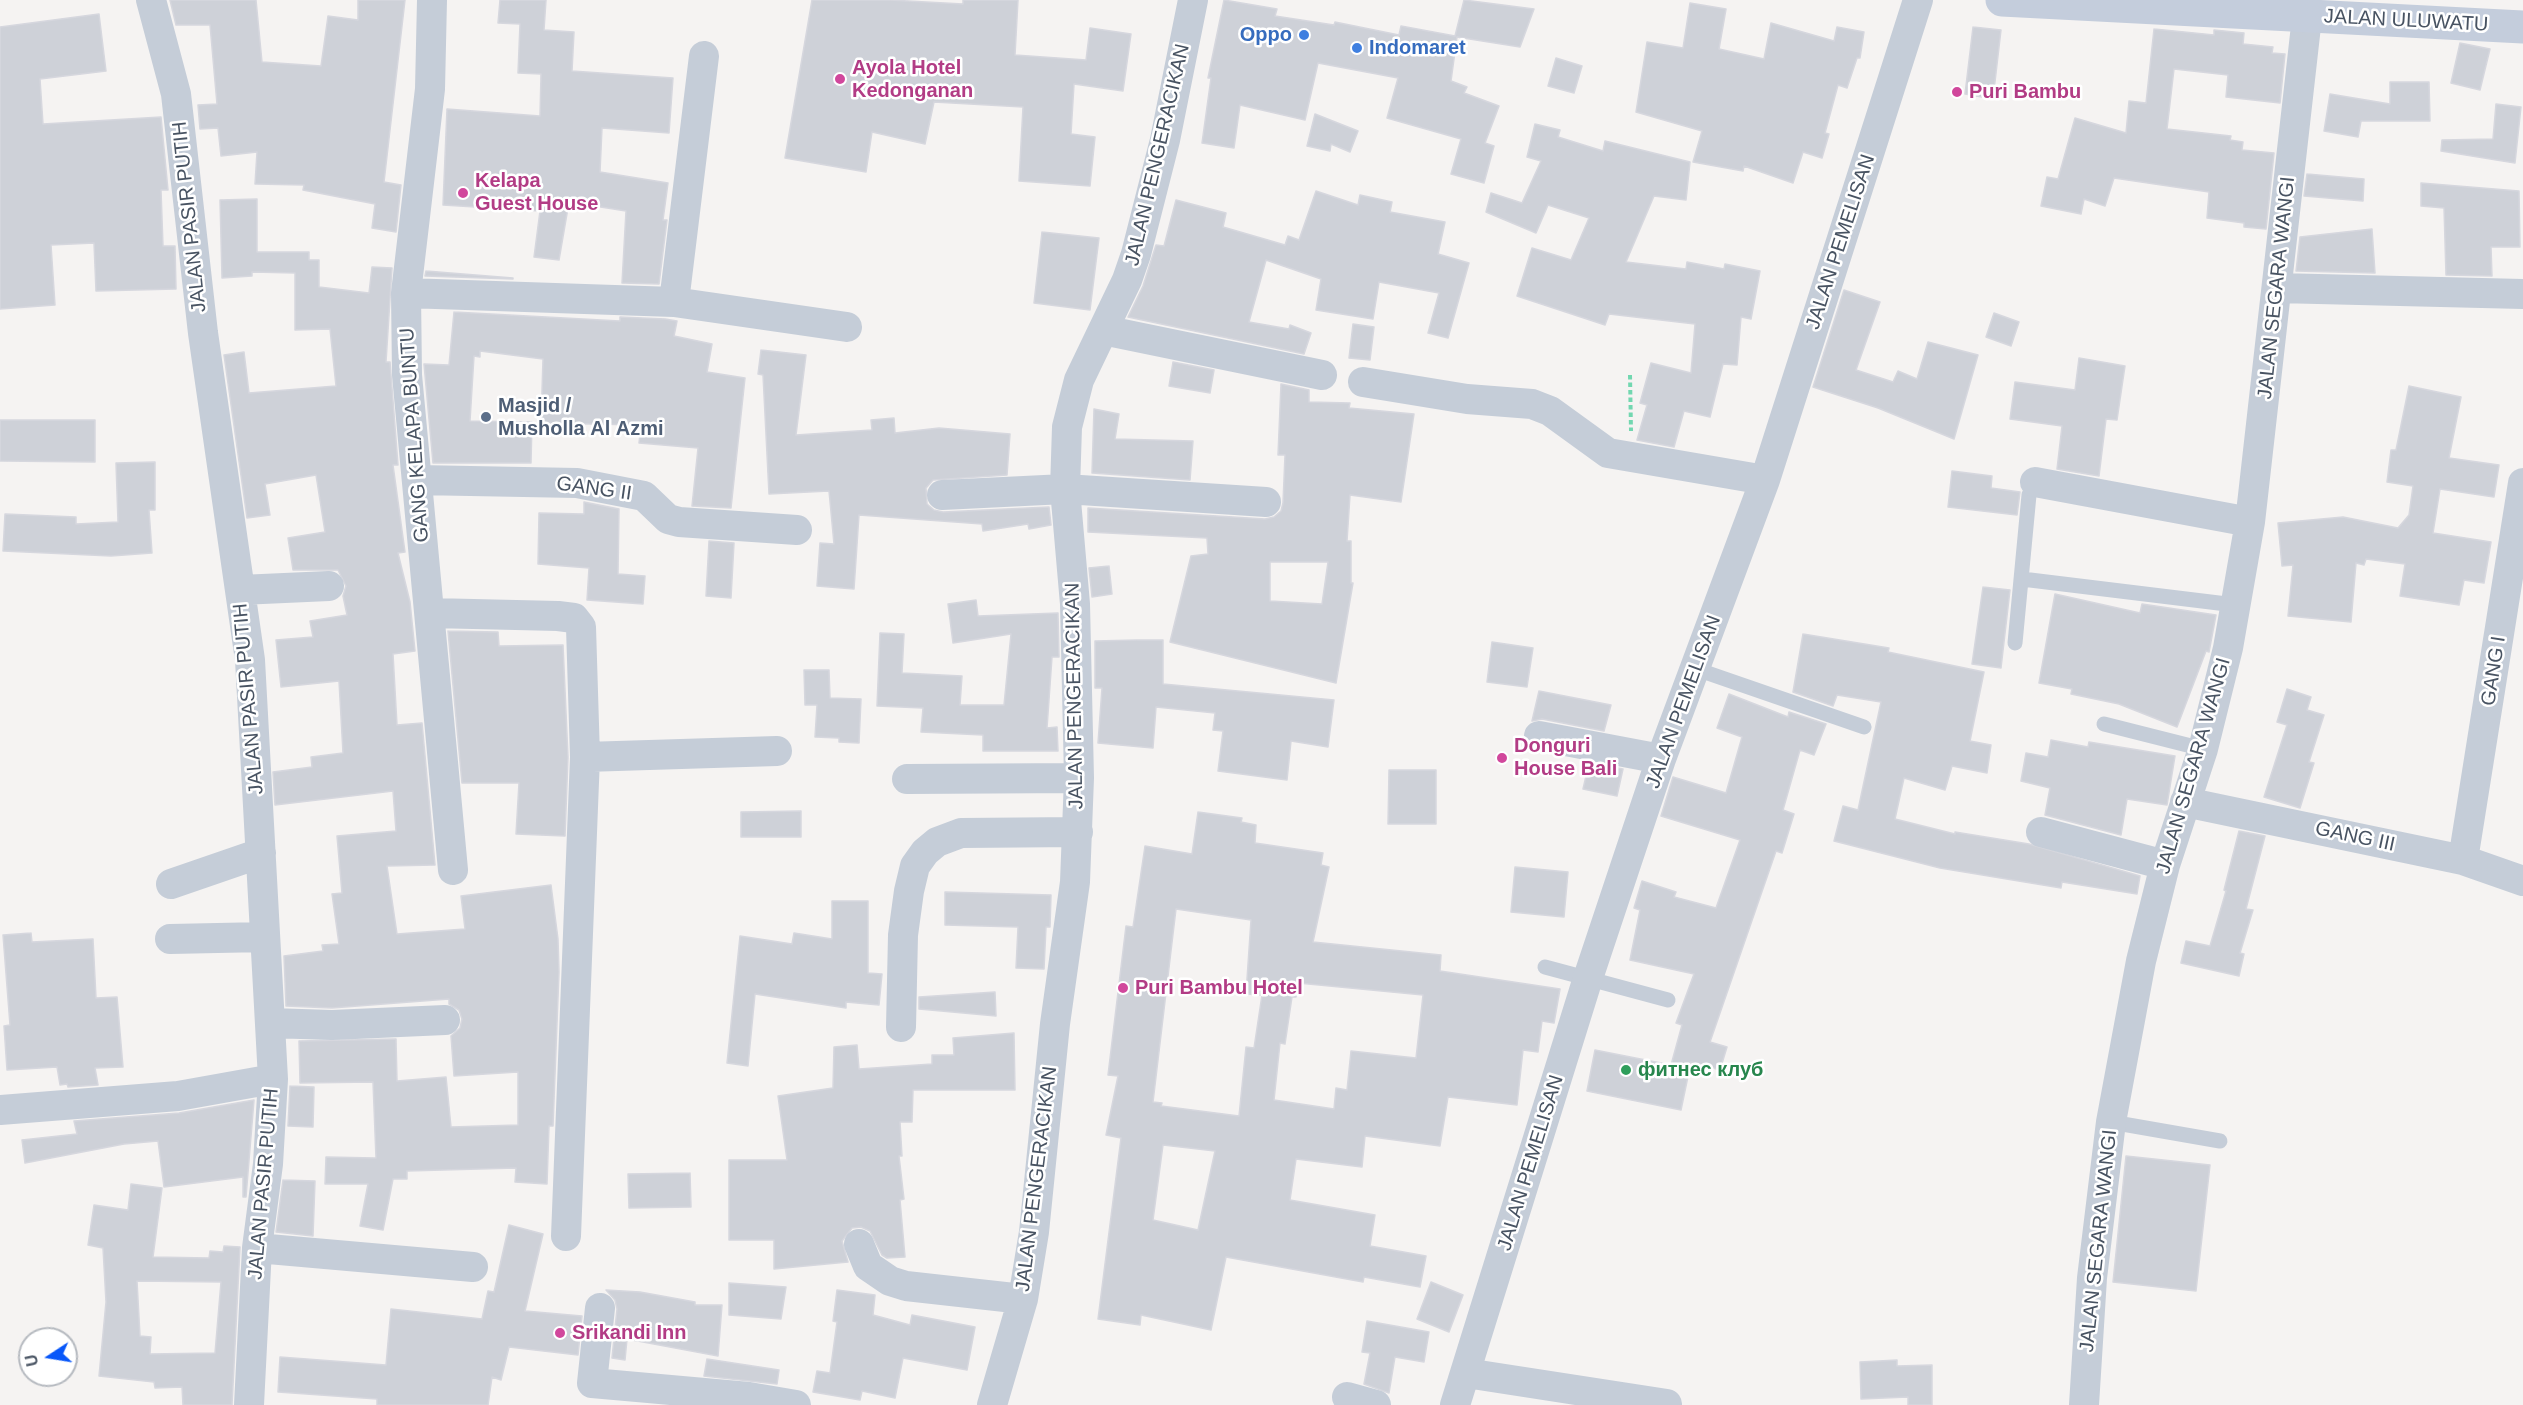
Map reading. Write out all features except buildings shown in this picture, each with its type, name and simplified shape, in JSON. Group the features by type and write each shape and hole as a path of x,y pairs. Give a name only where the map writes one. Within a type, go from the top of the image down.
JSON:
{"street":[{"name":"JALAN PASIR PUTIH","path":"151,0 176,94 203,333 250,660 273,1079 268,1164 257,1248 249,1405"},
{"name":"GANG KELAPA BUNTU","path":"432,0 430,90 406,293 408,398 431,613 453,870"},
{"name":"JALAN PENGERACIKAN","path":"992,1405 1023,1299 1034,1232 1056,1013 1075,882 1079,778 1075,604 1065,489 1065,452 1070,405 1079,380 1127,280 1136,254 1165,140 1193,0"},
{"name":"JALAN PEMELISAN","path":"1455,1405 1588,978 1661,759 1765,480 1918,0"},
{"name":"JALAN ULUWATU","path":"2002,0 2235,6 2320,11 2432,10 2523,27"},
{"name":"JALAN SEGARA WANGI","path":"2084,1405 2092,1278 2111,1122 2141,961 2165,865 2203,749 2228,648 2250,522 2277,288 2320,11"},
{"path":"674,302 704,56"},
{"path":"2277,288 2523,294"},
{"path":"406,293 674,302 847,327"},
{"path":"1103,330 1322,375"},
{"path":"1363,382 1446,396 1532,404 1550,411 1598,448 1632,459 1765,480"},
{"name":"GANG II","path":"417,480 577,483 644,496 668,519 679,522 797,530"},
{"name":"GANG I","path":"2463,860 2523,483"},
{"path":"2032,488 2250,522"},
{"path":"942,495 1065,489 1266,502"},
{"path":"240,590 328,586"},
{"path":"431,613 558,616 577,620 582,629 585,757 566,1236"},
{"path":"1539,736 1661,759"},
{"path":"585,757 777,751"},
{"path":"907,779 1079,778"},
{"name":"GANG III","path":"2185,802 2463,860 2523,881"},
{"path":"901,1027 903,935 909,891 915,866 925,852 937,842 961,833 1078,832"},
{"path":"2041,832 2165,865"},
{"path":"171,884 261,853"},
{"path":"170,939 265,937"},
{"path":"270,1023 332,1025 445,1020"},
{"path":"0,1110 178,1096 273,1079"},
{"path":"859,1244 868,1266 890,1281 906,1286 1023,1299"},
{"path":"257,1248 473,1267"},
{"path":"600,1308 592,1383 749,1397 796,1405"},
{"path":"1466,1373 1667,1404"},
{"path":"1347,1397 1376,1405"}],"lane":[{"path":"2014,643 2032,488"},
{"path":"2022,579 2235,605"},
{"path":"1696,669 1864,727"},
{"path":"2104,724 2203,749"},
{"path":"1545,967 1668,999"},
{"path":"2111,1122 2220,1141"}],"path":[{"path":"1630,375 1632,459"}],"place":[{"name":"Oppo","path":"1304,35"},
{"name":"Indomaret","path":"1357,48"},
{"name":"Ayola Hotel Kedonganan","path":"840,79"},
{"name":"Puri Bambu","path":"1957,92"},
{"name":"Kelapa Guest House","path":"463,193"},
{"name":"Masjid / Musholla Al Azmi","path":"486,417"},
{"name":"Donguri House Bali","path":"1502,758"},
{"name":"Puri Bambu Hotel","path":"1123,988"},
{"name":"фитнес клуб","path":"1626,1070"},
{"name":"Srikandi Inn","path":"560,1333"}]}
